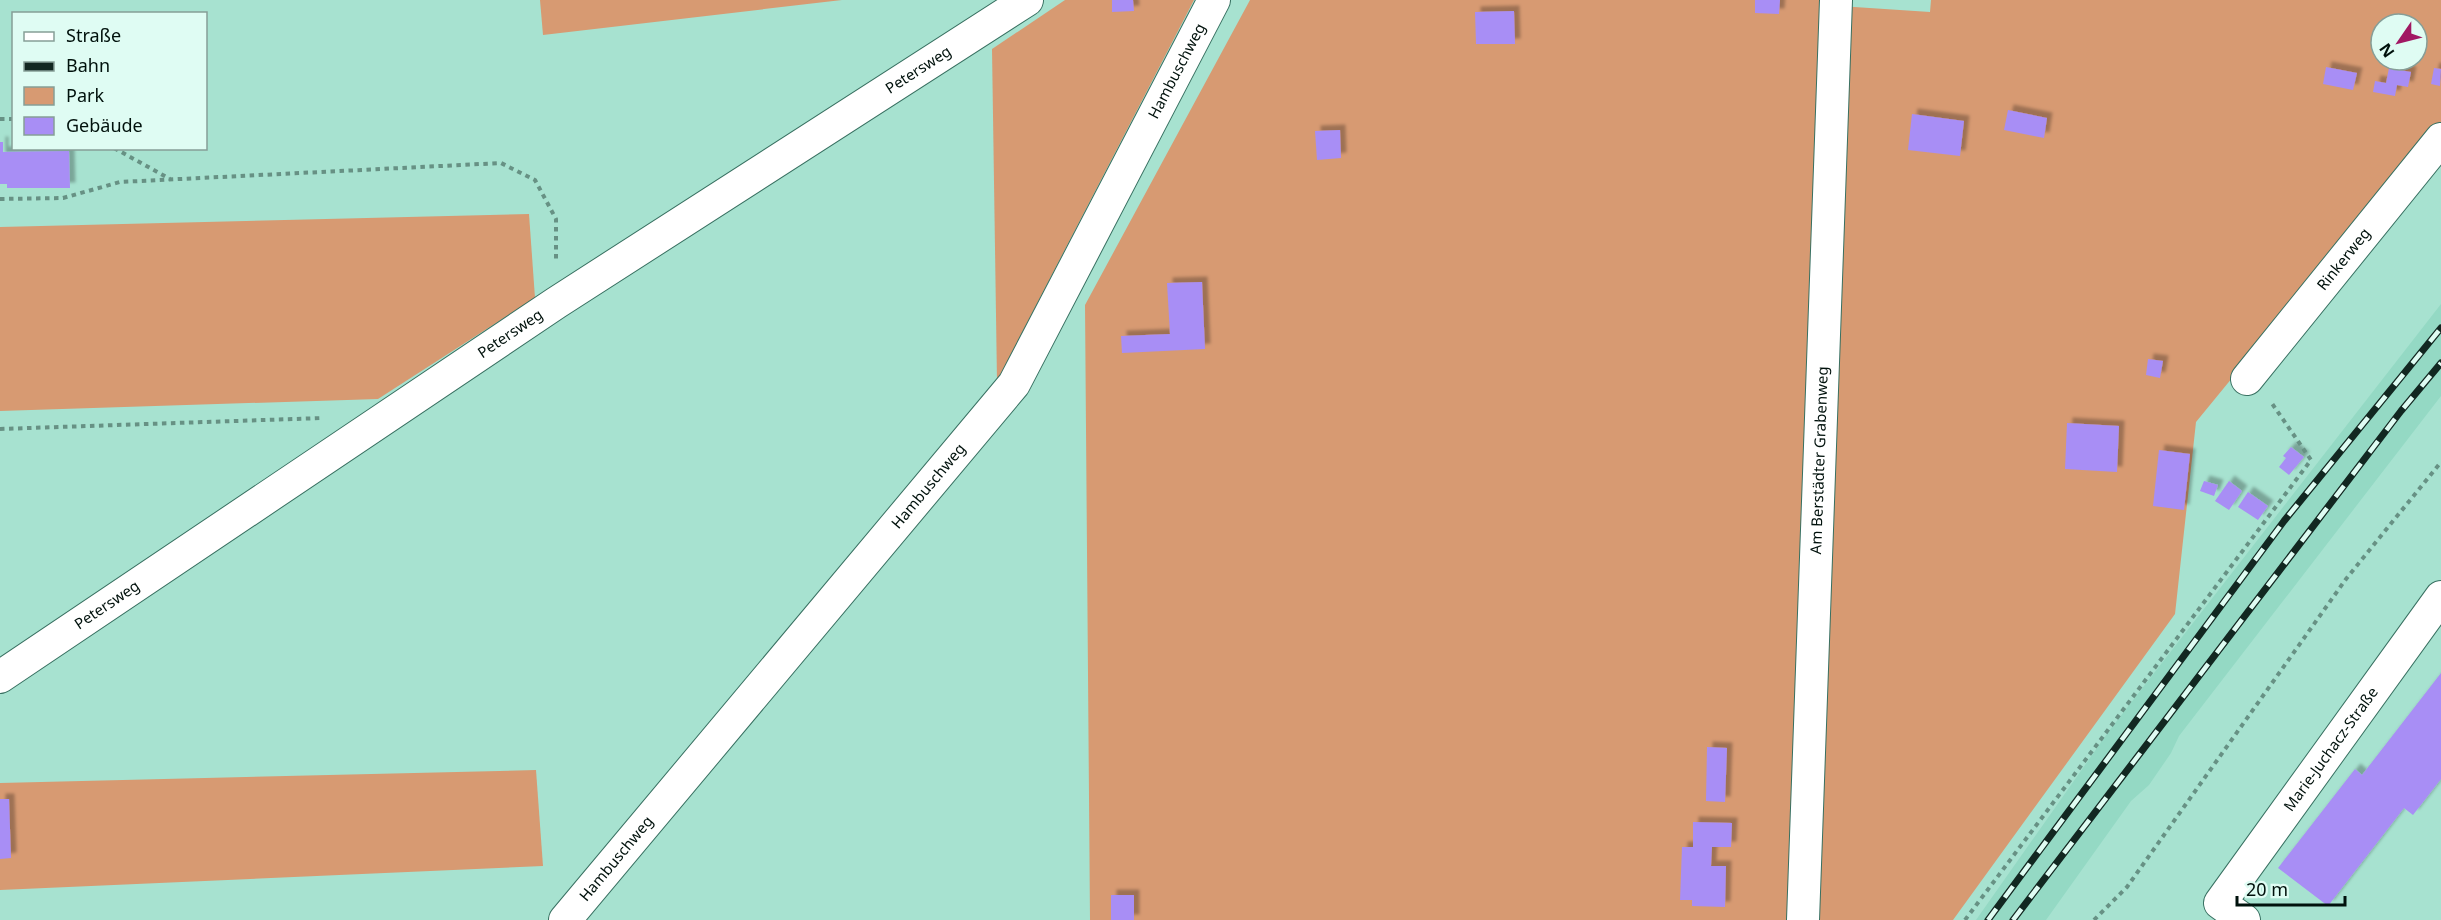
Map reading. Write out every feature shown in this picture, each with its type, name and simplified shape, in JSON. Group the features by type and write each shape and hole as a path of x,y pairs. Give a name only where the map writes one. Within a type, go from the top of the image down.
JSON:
{"street":[{"name":"Petersweg","path":"0,677 556,303 1027,0"},
{"name":"Hambuschweg","path":"565,920 1014,384 1214,0"},
{"name":"Am Berstädter Grabenweg","path":"1803,920 1836,0"},
{"name":"Rinkerweg","path":"2247,379 2441,139"},
{"name":"Marie-Juchacz-Straße","path":"2224,914 2441,597"}],"path":[{"path":"118,150 171,180"},
{"path":"0,199 63,198 120,182 501,163 535,180 556,219 556,303"},
{"path":"1965,920 2310,460 2272,404 2247,379"},
{"path":"0,429 328,417"},
{"path":"2094,920 2127,887 2346,579 2441,462"}],"shaded area":[{"path":"2441,304 2441,396 2179,736 2171,753 2149,785 2131,801 2046,920 1976,920 2109,731"}],"green space":[{"path":"540,0 842,0 543,35"},
{"path":"1065,0 1194,0 997,381 992,49"},
{"path":"1250,0 1824,0 1824,5 1930,12 1931,0 2441,0 2441,123 2196,422 2175,614 1953,920 1090,920 1085,305"},
{"path":"529,214 535,298 378,399 0,411 0,227"},
{"path":"536,770 543,866 0,890 0,783"}],"building":[{"path":"1112,0 1133,0 1134,11 1112,12"},
{"path":"1755,0 1780,0 1779,14 1755,13"},
{"path":"1514,11 1515,44 1476,44 1475,12"},
{"path":"2326,67 2357,73 2353,90 2323,84"},
{"path":"2434,68 2441,69 2440,86 2431,84"},
{"path":"2388,72 2411,72 2408,87 2397,85 2395,96 2373,92 2375,81 2386,83"},
{"path":"2008,110 2047,118 2044,138 2004,130"},
{"path":"1912,114 1964,121 1960,156 1908,150"},
{"path":"1340,130 1341,158 1317,160 1315,131"},
{"path":"0,142 3,142 3,152 69,151 70,188 7,188 7,184 0,184"},
{"path":"1202,282 1205,349 1122,353 1121,336 1170,334 1167,283"},
{"path":"2148,359 2163,361 2160,378 2146,375"},
{"path":"2067,423 2119,426 2117,472 2065,469"},
{"path":"2291,447 2304,457 2289,475 2279,467 2286,458 2283,456"},
{"path":"2159,450 2190,454 2184,510 2153,506"},
{"path":"2204,481 2218,485 2214,496 2200,491"},
{"path":"2229,481 2242,491 2229,510 2215,501"},
{"path":"2248,492 2268,506 2258,520 2238,507"},
{"path":"2441,673 2441,779 2413,815 2404,808 2328,906 2278,868 2355,769 2362,775"},
{"path":"1707,747 1727,748 1725,802 1706,801"},
{"path":"0,799 9,799 11,858 0,859"},
{"path":"1693,822 1732,823 1731,847 1712,847 1711,866 1726,866 1725,907 1692,906 1692,900 1680,900 1682,847 1693,847"},
{"path":"1111,895 1134,895 1134,920 1111,920"}],"railway":[{"path":"1988,920 2284,521 2441,328"},
{"path":"2013,920 2401,411 2441,363"}]}
